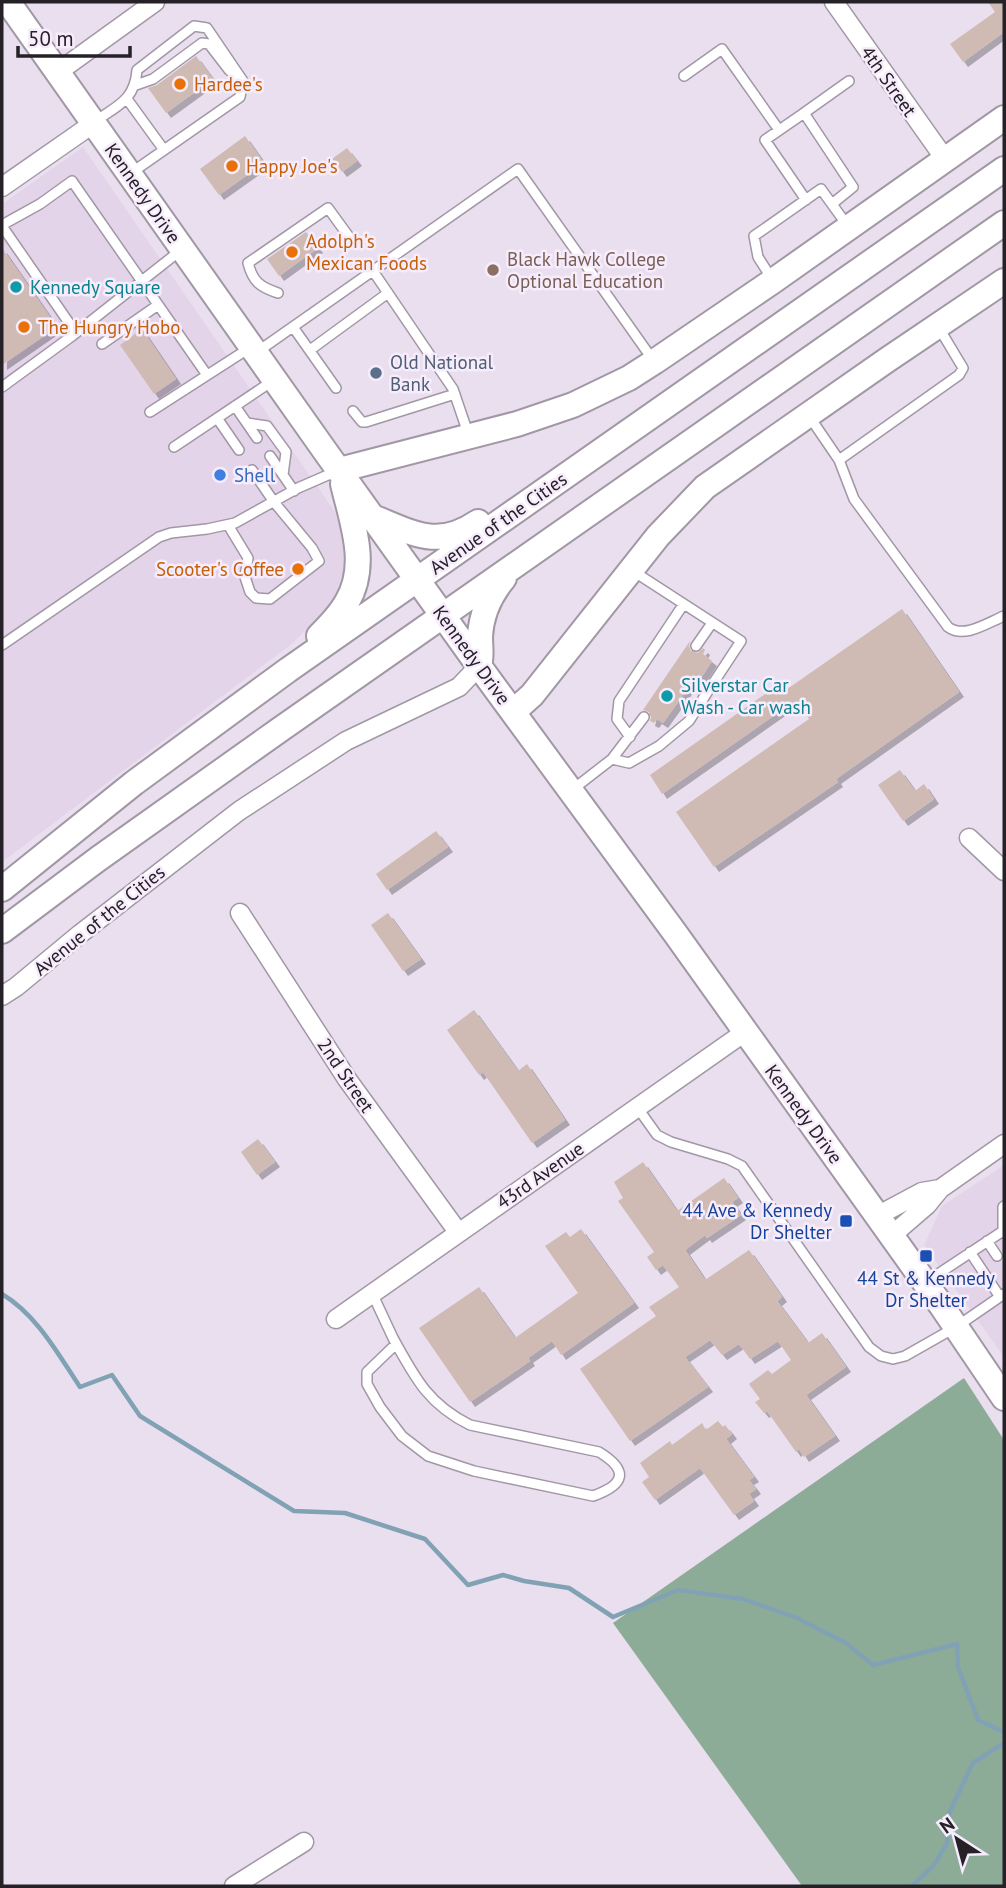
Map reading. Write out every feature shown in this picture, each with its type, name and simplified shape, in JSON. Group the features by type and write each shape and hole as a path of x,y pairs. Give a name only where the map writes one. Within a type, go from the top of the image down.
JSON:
{"main road":[{"name":"Kennedy Drive","path":"8,2 479,666 941,1305 1004,1398"},
{"path":"264,687 339,614 349,600 358,574 355,535 339,470 543,416 610,388 654,362 773,281 1004,118"},
{"name":"Avenue of the Cities","path":"2,889 110,803 264,687 1004,169"},
{"path":"2,931 186,796 1004,223"},
{"path":"513,712 533,695 658,536 705,488 1004,281"},
{"path":"374,518 413,534 446,537 458,534 624,423 730,361"},
{"path":"479,666 480,633 486,607 496,587 513,567"}],"street":[{"path":"58,72 155,2"},
{"name":"4th Street","path":"834,2 945,159"},
{"path":"2,187 93,123"},
{"name":"Avenue of the Cities","path":"2,996 239,811 346,741 459,688 479,666"},
{"path":"2,873 110,803"},
{"path":"969,838 1004,871"},
{"name":"2nd Street","path":"240,913 347,1079 458,1232"},
{"name":"43rd Avenue","path":"336,1319 745,1032"},
{"path":"884,1226 927,1205 940,1189 1004,1144"},
{"path":"884,1226 922,1192 940,1189"},
{"path":"234,1886 304,1842"}],"lane":[{"path":"93,123 127,99 136,85 136,70 194,26 207,29 243,81 240,97 129,174"},
{"path":"136,85 153,79 202,43 209,44 229,70 243,81"},
{"path":"684,76 722,49 779,130"},
{"path":"806,200 765,140 849,81"},
{"path":"127,99 164,150"},
{"path":"803,113 853,187 832,204"},
{"path":"150,412 207,375 293,327 518,169 654,362"},
{"path":"76,333 2,226 72,181 207,375"},
{"path":"773,281 758,257 754,236 821,189 849,227"},
{"path":"278,293 265,289 251,276 248,263 328,208 352,241"},
{"path":"2,387 76,333 182,249"},
{"path":"373,271 453,389 470,437"},
{"path":"310,350 388,293"},
{"path":"102,344 158,305"},
{"path":"839,460 959,375 963,368 938,326"},
{"path":"293,327 336,388"},
{"path":"174,447 275,379"},
{"path":"352,411 362,422 366,422 455,394"},
{"path":"235,406 257,438"},
{"path":"808,415 839,460 854,499 948,627 955,632 964,632 1004,616"},
{"path":"217,418 239,450"},
{"path":"247,423 267,426 286,452 283,475"},
{"path":"270,456 294,491"},
{"path":"228,525 248,558 244,577 250,593 256,598 270,599 319,561 252,470"},
{"path":"2,645 159,537 228,525 339,470"},
{"path":"612,759 629,763 659,746 689,721 741,641 632,570"},
{"path":"630,737 617,719 619,701 683,605"},
{"path":"695,646 712,623"},
{"path":"570,791 612,759 645,717"},
{"path":"637,1107 657,1135 742,1166 869,1347 881,1356 893,1359 905,1356 956,1327 1002,1295 970,1252"},
{"path":"925,1283 1003,1232 1004,1206"},
{"path":"987,1241 997,1256"},
{"path":"372,1293 411,1372 431,1398 451,1416 470,1425 599,1452 611,1459 617,1469 620,1477 617,1483 609,1490 593,1496 474,1471 428,1456 402,1436 366,1384 367,1372 396,1344"}],"shaded area":[{"path":"83,147 335,512 348,553 340,594 293,643 2,862 2,204"},
{"path":"1004,1165 1004,1357 924,1245 942,1206"}],"green space":[{"path":"964,1378 1004,1440 1004,1886 802,1886 613,1623"}],"building":[{"path":"988,2 1004,2 1004,32 963,62 950,44 995,12"},
{"name":"Hardee's","path":"196,56 213,79 166,113 148,88 157,85"},
{"name":"Happy Joe's","path":"245,136 264,163 219,195 200,169"},
{"path":"347,148 357,161 342,172 332,159"},
{"name":"Adolph's Mexican Foods","path":"306,232 318,248 279,276 267,259"},
{"name":"Kennedy Square","path":"2,248 57,327 2,365"},
{"path":"142,329 176,379 154,394 120,345"},
{"path":"902,609 959,692 836,779 838,782 714,867 676,812 809,719 796,700 662,794 650,775 778,685 783,692"},
{"name":"Silverstar Car Wash - Car wash","path":"690,641 691,651 698,653 703,648 703,654 712,661 701,678 696,677 663,723 657,719 654,723 650,721 649,712 643,710"},
{"path":"900,770 915,791 924,784 934,799 903,821 878,785"},
{"path":"436,831 448,847 387,890 376,874"},
{"path":"388,913 421,959 403,971 371,925"},
{"path":"474,1010 518,1071 527,1064 565,1120 532,1143 483,1072 479,1075 447,1030"},
{"path":"258,1139 275,1162 257,1175 241,1152"},
{"path":"643,1162 677,1211 724,1178 738,1198 732,1202 741,1215 707,1238 705,1235 685,1250 705,1280 749,1250 782,1297 777,1301 808,1343 822,1333 846,1367 806,1395 835,1436 804,1457 799,1449 796,1452 767,1411 764,1413 755,1402 760,1399 749,1384 768,1370 772,1374 791,1360 778,1341 750,1359 739,1344 722,1355 710,1340 685,1357 708,1387 630,1441 580,1369 656,1316 649,1307 679,1287 663,1265 656,1270 647,1257 654,1252 618,1201 623,1198 614,1182"},
{"path":"581,1229 634,1303 561,1355 552,1341 528,1358 530,1361 470,1402 419,1328 479,1287 515,1338 578,1293 545,1246 566,1232 570,1237"},
{"path":"718,1421 732,1434 726,1439 754,1477 749,1480 756,1489 749,1494 754,1501 734,1515 700,1468 655,1500 642,1482 649,1477 640,1463 670,1441 672,1445 702,1423 706,1430"}],"waterway":[{"path":"2,1294 36,1324 80,1387 112,1375 140,1416 294,1511 345,1513 425,1539 468,1585 503,1575 569,1588 613,1617 678,1590 743,1599 797,1618 846,1643 873,1665 957,1644 958,1667 978,1720 1004,1732"},
{"path":"912,1886 934,1865 947,1843 949,1813 973,1763 1004,1743"}],"place":[{"name":"Hardee's","path":"180,84"},
{"name":"Happy Joe's","path":"232,166"},
{"name":"Adolph's Mexican Foods","path":"292,252"},
{"name":"Black Hawk College Optional Education","path":"493,270"},
{"name":"Kennedy Square","path":"16,287"},
{"name":"The Hungry Hobo","path":"24,327"},
{"name":"Old National Bank","path":"376,373"},
{"name":"Shell","path":"220,475"},
{"name":"Scooter's Coffee","path":"298,569"},
{"name":"Silverstar Car Wash - Car wash","path":"667,696"},
{"name":"44 Ave & Kennedy Dr Shelter","path":"846,1221"},
{"name":"44 St & Kennedy Dr Shelter","path":"926,1256"}]}
